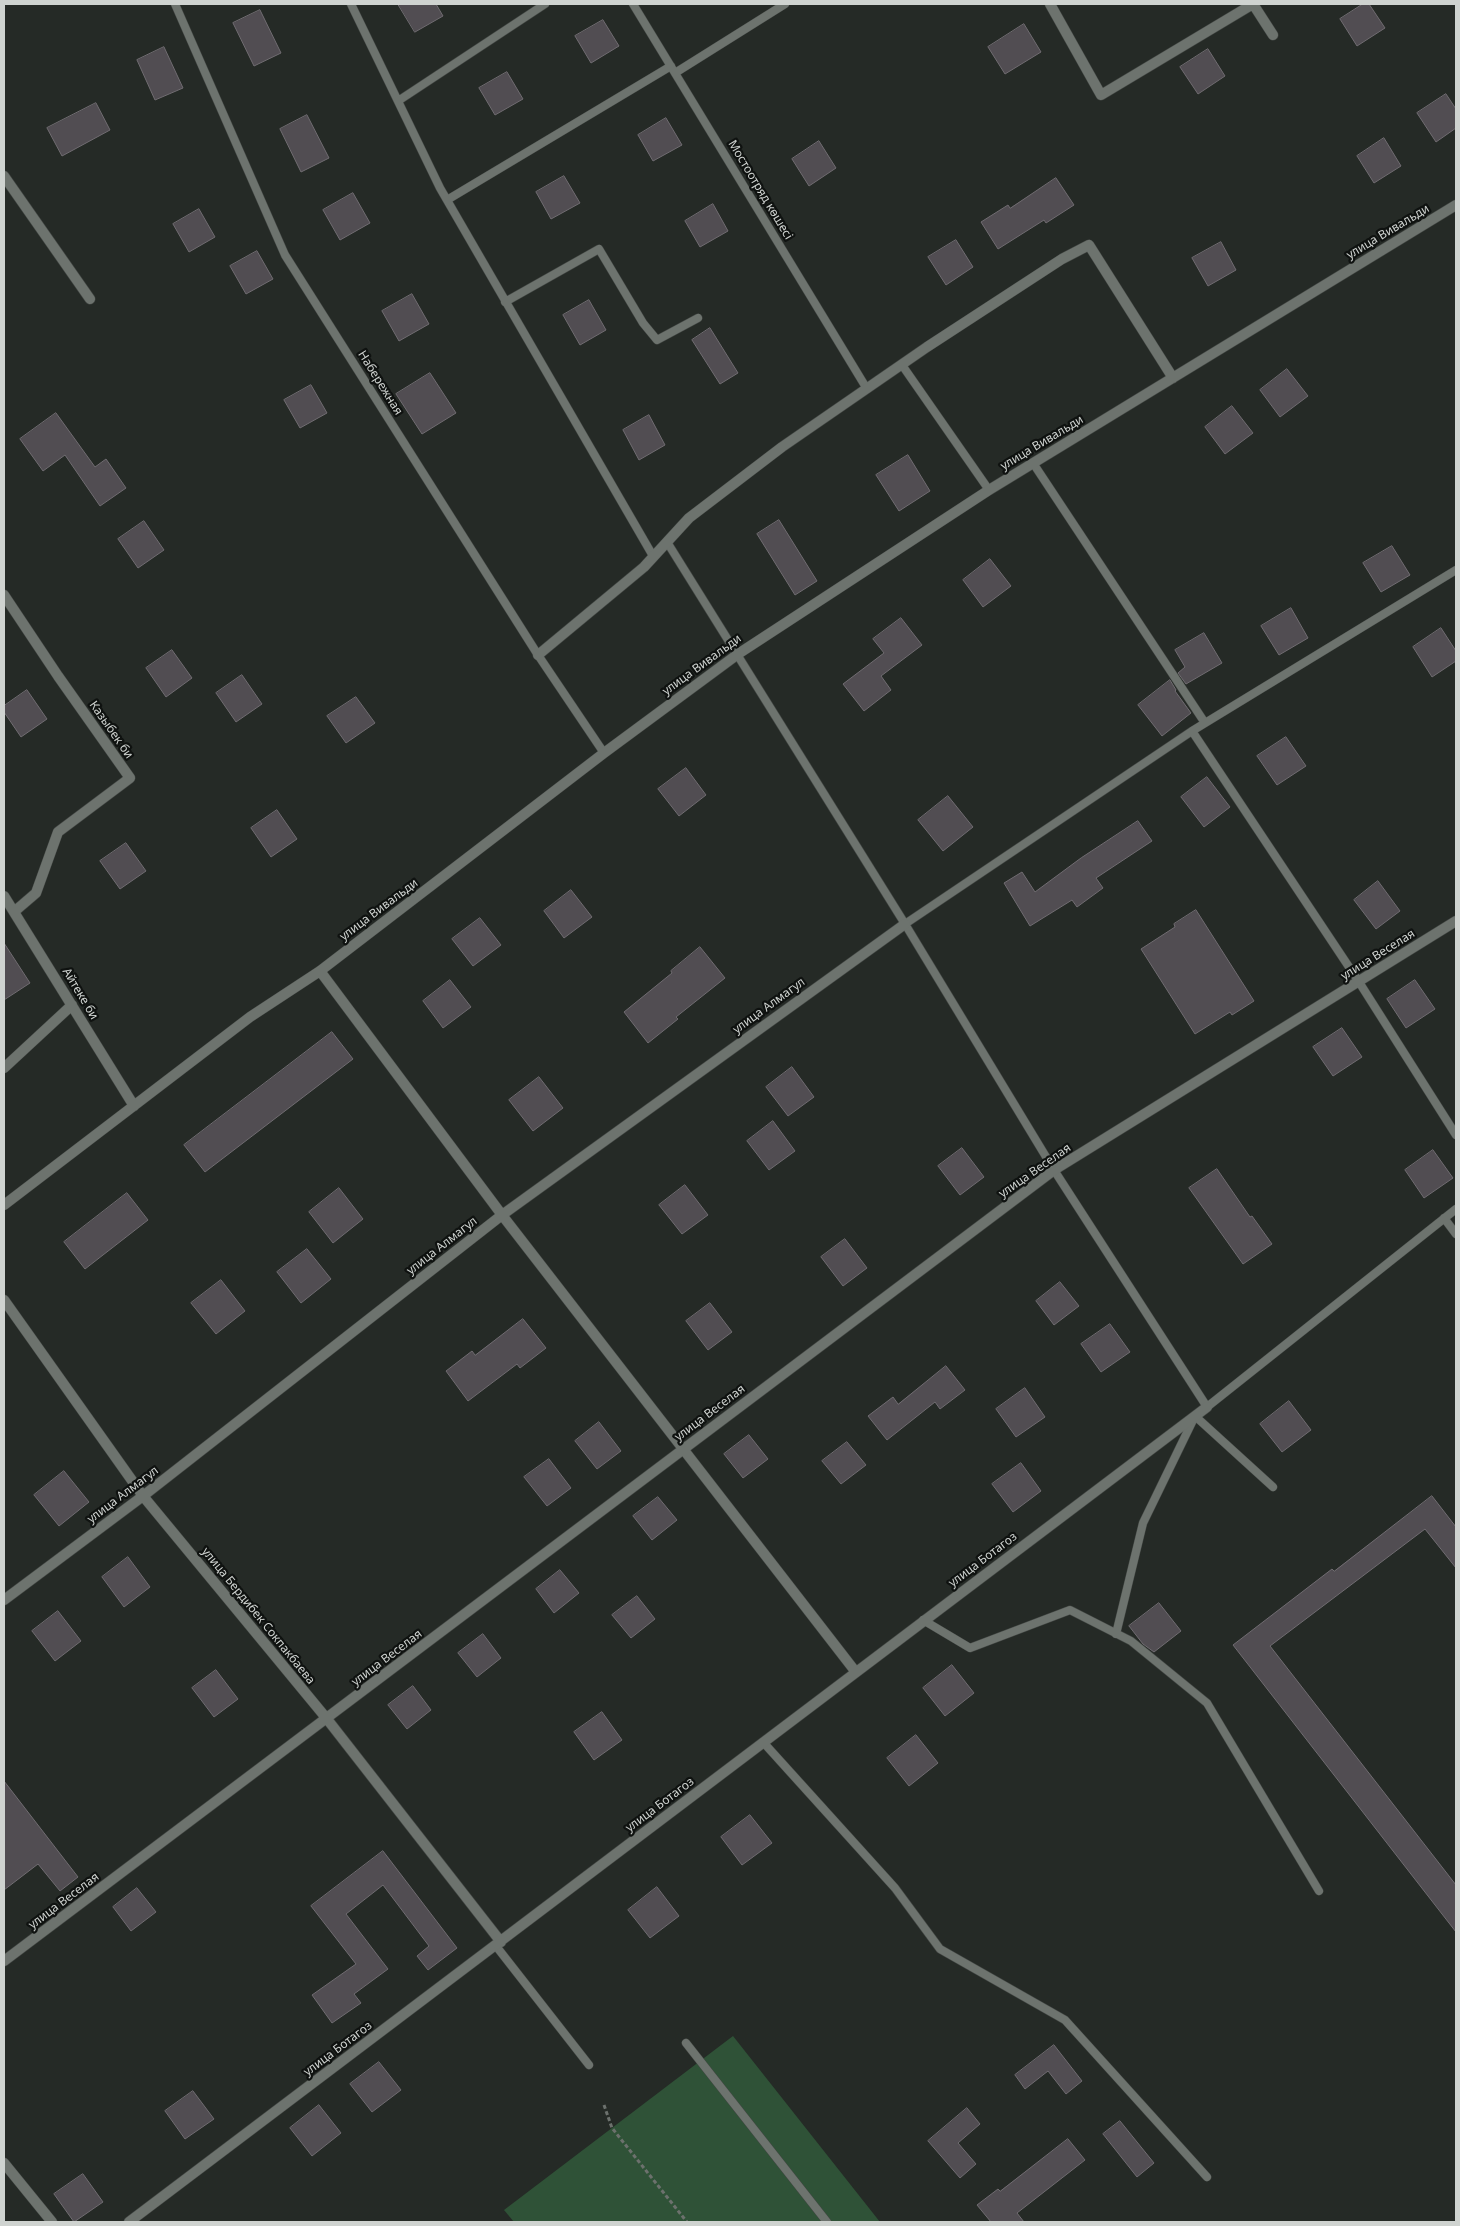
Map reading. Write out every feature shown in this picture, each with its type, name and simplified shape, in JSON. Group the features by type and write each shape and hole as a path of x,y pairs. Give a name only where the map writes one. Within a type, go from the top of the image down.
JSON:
{"street":[{"path":"1050,4 1101,95 1253,4 1273,35"},
{"path":"4,176 90,299"},
{"name":"улица Вивальди","path":"4,1205 250,1018 320,971 738,654 989,490 1456,205"},
{"path":"538,655 644,567 688,518 782,447 1062,259 1089,245 1174,378"},
{"name":"Казыбек би","path":"4,596 130,778 58,832 36,893 15,911"},
{"name":"Айтеке би","path":"4,896 134,1106"},
{"name":"улица Веселая","path":"4,1961 1054,1170 1456,921"},
{"name":"улица Алмагул","path":"4,1600 143,1496 502,1215 905,924"},
{"path":"320,971 502,1215 856,1671"},
{"path":"4,1068 72,1005"},
{"name":"улица Бердибек Сокпакбаева","path":"4,1300 143,1496 327,1719 499,1944"},
{"name":"улица Ботагоз","path":"129,2222 1207,1407"},
{"path":"4,2164 52,2222"}],"lane":[{"name":"Набережная","path":"175,4 286,255 538,655 604,754"},
{"path":"351,4 447,200 653,556"},
{"path":"398,101 545,4"},
{"name":"Мостоотряд көшесі","path":"632,4 866,389"},
{"path":"447,200 785,4"},
{"path":"505,302 599,249 643,323 657,340 698,318"},
{"path":"902,365 989,490"},
{"path":"1033,463 1204,723"},
{"path":"666,542 738,654 905,924 1054,1170 1207,1407 1456,1209"},
{"path":"905,924 1204,723 1456,570"},
{"path":"1192,731 1359,982 1456,1135"},
{"path":"1444,1218 1456,1234"},
{"path":"1116,1634 1143,1523 1195,1416 1273,1487"},
{"path":"923,1620 970,1648 1070,1610 1131,1641 1207,1703 1319,1891"},
{"path":"763,1742 896,1888 940,1949 1065,2020 1207,2178"},
{"path":"499,1944 589,2065"},
{"path":"686,2043 827,2222"}],"path":[{"path":"604,2105 612,2128 687,2222"}],"green space":[{"path":"733,2036 880,2222 514,2222 504,2210"}],"building":[{"path":"398,4 436,4 443,16 415,32"},
{"path":"1363,4 1369,4 1385,28 1357,46 1340,19"},
{"path":"260,10 281,53 254,66 233,23"},
{"path":"603,20 619,46 591,63 575,36"},
{"path":"1024,24 1041,52 1005,74 988,47"},
{"path":"164,47 183,88 155,100 137,60"},
{"path":"1208,49 1225,76 1198,94 1180,67"},
{"path":"507,72 523,99 495,115 479,88"},
{"path":"1446,94 1456,109 1456,128 1436,142 1417,113"},
{"path":"96,103 110,130 62,156 47,128"},
{"path":"307,115 329,158 301,172 280,129"},
{"path":"666,118 682,145 653,161 638,135"},
{"path":"1384,138 1401,166 1374,183 1357,156"},
{"path":"819,141 836,168 809,186 792,159"},
{"path":"564,176 580,203 551,219 536,192"},
{"path":"1056,178 1074,205 1046,223 1044,220 998,249 981,222 1008,205 1010,208"},
{"path":"353,193 370,223 340,240 323,210"},
{"path":"713,204 728,231 700,247 685,221"},
{"path":"199,209 215,237 189,252 173,224"},
{"path":"956,240 973,267 946,285 928,257"},
{"path":"1221,242 1236,270 1208,286 1192,258"},
{"path":"257,251 273,279 246,294 230,266"},
{"path":"412,294 429,324 399,341 382,311"},
{"path":"589,300 606,330 580,345 563,315"},
{"path":"710,328 738,373 720,384 692,340"},
{"path":"1287,369 1308,396 1280,417 1260,390"},
{"path":"430,373 456,413 422,434 396,394"},
{"path":"311,385 327,413 300,428 284,400"},
{"path":"1232,406 1253,433 1225,454 1205,427"},
{"path":"56,413 95,467 106,459 126,488 100,506 65,455 43,471 20,439"},
{"path":"649,415 665,445 639,460 623,430"},
{"path":"908,455 930,491 899,511 876,475"},
{"path":"779,520 817,581 795,595 757,534"},
{"path":"144,521 164,550 138,568 118,539"},
{"path":"1392,546 1410,575 1381,592 1363,563"},
{"path":"990,559 1011,586 983,607 963,580"},
{"path":"1291,608 1308,638 1279,655 1261,626"},
{"path":"901,618 922,645 881,676 891,690 864,711 843,684 884,653 873,639"},
{"path":"1441,628 1456,651 1456,661 1432,677 1413,647"},
{"path":"1204,633 1222,663 1186,684 1178,673 1185,667 1175,650"},
{"path":"172,650 192,678 166,697 146,668"},
{"path":"242,675 262,704 236,722 216,693"},
{"path":"1170,680 1175,691 1191,713 1162,736 1138,705"},
{"path":"27,690 47,719 21,737 4,712 4,706"},
{"path":"356,697 375,723 346,743 327,716"},
{"path":"1286,737 1306,766 1277,785 1257,756"},
{"path":"686,768 706,795 679,816 658,789"},
{"path":"1207,777 1230,807 1204,827 1181,797"},
{"path":"948,796 973,827 943,851 918,820"},
{"path":"277,810 297,839 271,857 251,828"},
{"path":"1138,821 1152,841 1096,878 1103,888 1077,907 1072,900 1030,926 1004,883 1022,872 1035,892 1081,858"},
{"path":"126,843 146,871 120,889 100,861"},
{"path":"1378,881 1400,911 1376,929 1354,900"},
{"path":"571,890 592,917 564,938 544,911"},
{"path":"1196,910 1254,1001 1232,1015 1230,1012 1195,1034 1141,949 1175,927 1174,924"},
{"path":"480,918 501,945 473,966 452,939"},
{"path":"4,943 30,983 4,1000"},
{"path":"700,947 725,978 676,1017 678,1019 648,1043 624,1012 672,973 671,971"},
{"path":"450,980 471,1007 443,1028 423,1001"},
{"path":"1415,980 1435,1009 1406,1028 1387,999"},
{"path":"1342,1028 1362,1057 1333,1076 1313,1047"},
{"path":"332,1032 353,1059 205,1172 184,1145"},
{"path":"792,1067 814,1097 788,1116 766,1087"},
{"path":"539,1077 563,1108 533,1131 509,1100"},
{"path":"773,1121 795,1151 769,1170 747,1141"},
{"path":"962,1148 984,1177 960,1195 938,1166"},
{"path":"1433,1150 1453,1178 1424,1198 1405,1170"},
{"path":"1217,1169 1250,1217 1252,1216 1272,1244 1243,1264 1189,1188"},
{"path":"685,1185 708,1215 682,1234 659,1205"},
{"path":"339,1188 363,1219 333,1243 309,1212"},
{"path":"127,1193 148,1220 85,1269 64,1242"},
{"path":"845,1239 867,1268 843,1286 821,1257"},
{"path":"307,1249 331,1279 301,1303 277,1272"},
{"path":"221,1280 245,1311 216,1334 191,1303"},
{"path":"1060,1282 1079,1306 1054,1325 1036,1301"},
{"path":"710,1303 732,1332 708,1350 686,1321"},
{"path":"523,1319 546,1348 520,1368 517,1364 468,1401 446,1371 472,1351 475,1355"},
{"path":"1110,1324 1130,1352 1101,1372 1081,1344"},
{"path":"946,1366 965,1390 940,1409 935,1402 887,1440 868,1416 893,1397 898,1404"},
{"path":"1025,1388 1045,1417 1016,1437 996,1409"},
{"path":"1289,1401 1311,1430 1282,1452 1260,1424"},
{"path":"599,1422 621,1451 597,1469 575,1441"},
{"path":"749,1435 768,1459 743,1478 724,1454"},
{"path":"847,1442 866,1465 841,1484 822,1461"},
{"path":"549,1459 571,1488 547,1506 524,1477"},
{"path":"1021,1463 1041,1491 1013,1512 992,1484"},
{"path":"64,1471 89,1502 59,1526 34,1495"},
{"path":"1432,1496 1456,1527 1456,1568 1425,1529 1270,1646 1456,1885 1456,1932 1233,1645 1332,1569 1334,1571"},
{"path":"658,1497 677,1520 652,1540 633,1516"},
{"path":"128,1557 150,1587 124,1607 102,1577"},
{"path":"560,1570 579,1593 554,1613 536,1589"},
{"path":"637,1596 655,1619 631,1638 612,1615"},
{"path":"1159,1603 1181,1631 1154,1652 1143,1644 1129,1626"},
{"path":"58,1611 81,1641 55,1661 32,1631"},
{"path":"483,1634 501,1658 477,1677 458,1653"},
{"path":"952,1665 974,1693 945,1716 923,1688"},
{"path":"216,1670 238,1699 214,1717 192,1688"},
{"path":"413,1686 431,1710 407,1729 388,1705"},
{"path":"602,1712 622,1740 594,1760 574,1732"},
{"path":"916,1735 938,1763 909,1786 887,1758"},
{"path":"4,1781 78,1877 60,1891 38,1864 4,1890"},
{"path":"750,1815 772,1843 742,1865 721,1837"},
{"path":"383,1851 457,1948 428,1970 417,1956 429,1946 383,1885 346,1914 388,1969 354,1994 361,2003 332,2023 312,1995 356,1964 311,1906"},
{"path":"657,1887 679,1916 650,1938 628,1910"},
{"path":"137,1888 156,1912 131,1931 113,1907"},
{"path":"1054,2045 1082,2081 1066,2094 1048,2071 1025,2089 1015,2075"},
{"path":"379,2062 401,2090 372,2112 350,2084"},
{"path":"193,2091 214,2119 185,2139 165,2111"},
{"path":"319,2105 341,2133 312,2156 290,2128"},
{"path":"967,2108 980,2124 958,2143 976,2164 960,2178 928,2141"},
{"path":"1120,2121 1154,2163 1137,2177 1103,2134"},
{"path":"1068,2139 1085,2160 1017,2213 1024,2222 991,2222 977,2205 998,2189 1000,2191"},
{"path":"83,2174 103,2202 74,2222 54,2194"}]}
